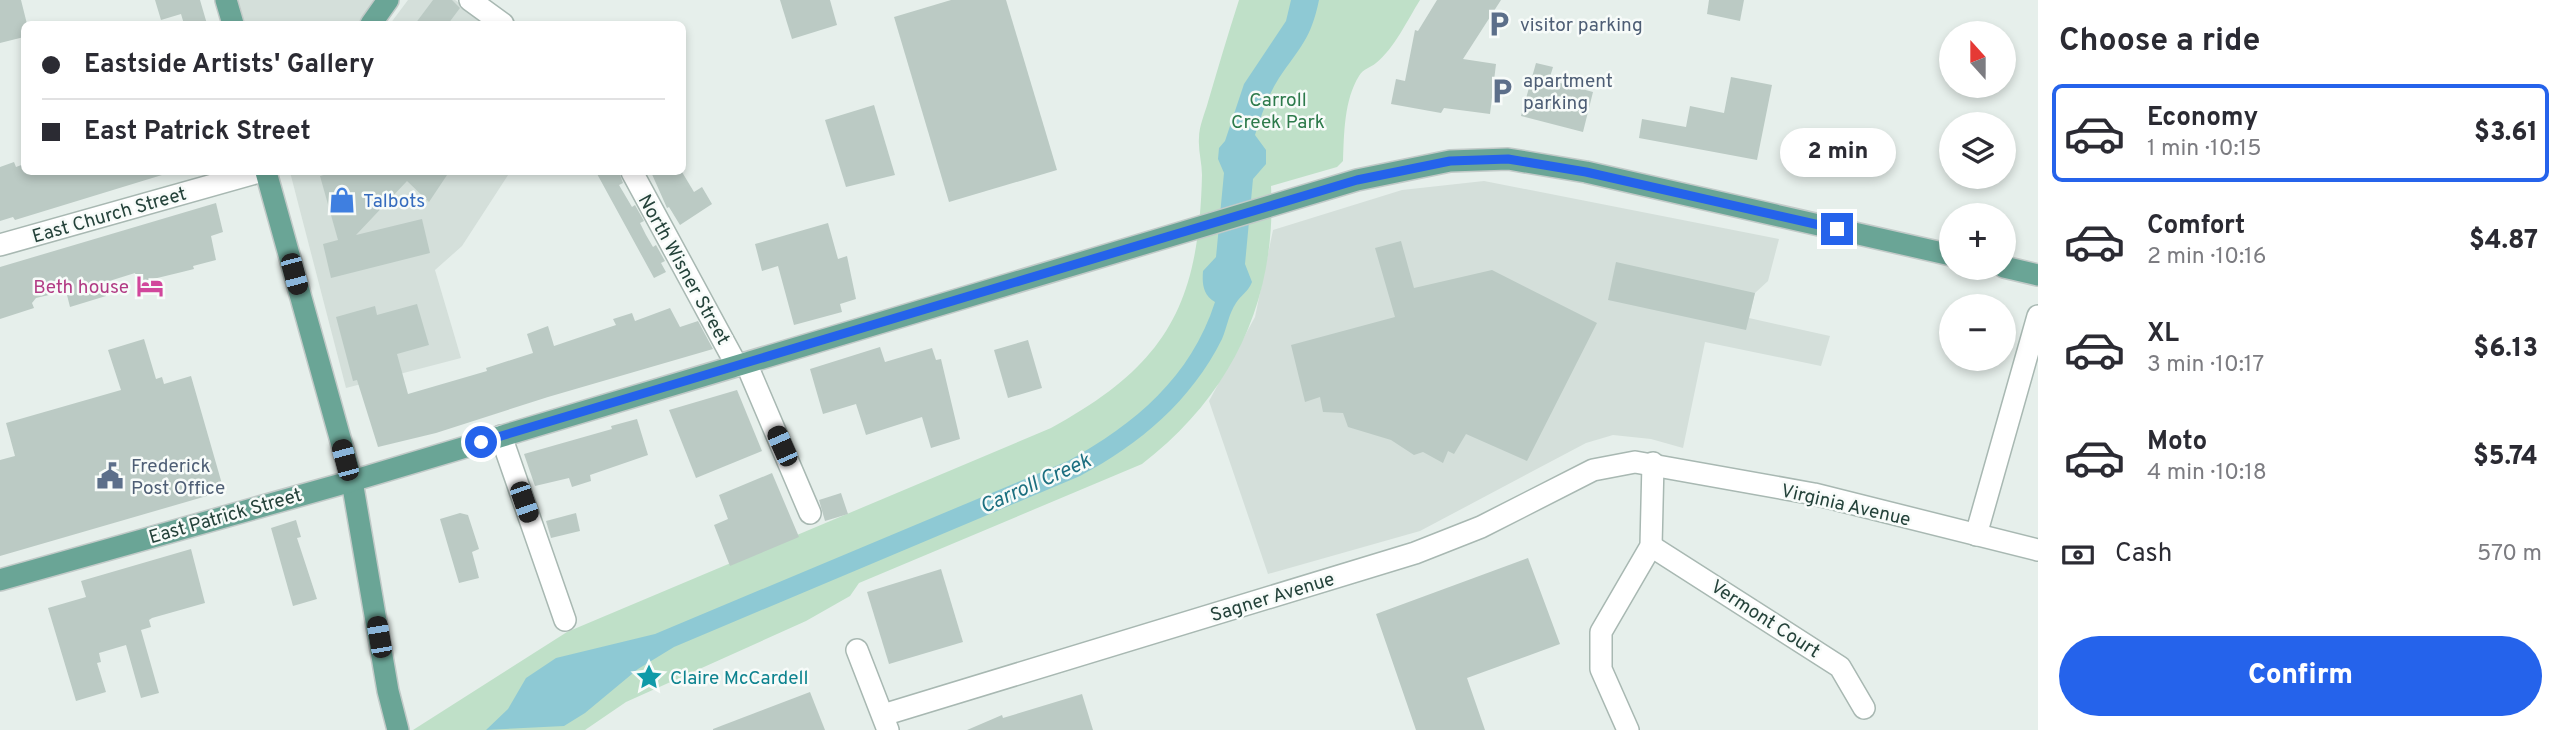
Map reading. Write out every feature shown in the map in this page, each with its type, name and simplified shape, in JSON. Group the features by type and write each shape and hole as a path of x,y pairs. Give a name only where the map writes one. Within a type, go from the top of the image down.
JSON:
{"main road":[{"path":"226,0 232,21"},
{"path":"373,21 388,0"},
{"name":"East Patrick Street","path":"0,580 352,481 1252,212 1409,168 1481,158 1508,159 1586,172 1939,253"},
{"path":"267,175 352,481 388,691 398,730"},
{"path":"2016,270 2038,275"},
{"path":"384,730 388,691"}],"street":[{"path":"470,0 499,21"},
{"name":"East Church Street","path":"0,245 248,175"},
{"name":"North Wisner Street","path":"634,175 742,364 810,513"},
{"path":"1976,536 2038,316"},
{"path":"501,436 565,620"},
{"path":"1628,730 1601,669 1601,632 1651,546 1653,463"},
{"name":"Virginia Avenue","path":"1653,463 1814,494 2038,550"},
{"name":"Sagner Avenue","path":"886,723 1415,553 1481,527 1593,470 1614,464 1653,463"},
{"name":"Vermont Court","path":"1651,546 1840,667 1864,708"},
{"path":"857,650 886,723"}],"shaded area":[{"path":"227,0 388,0 373,21 232,21"},
{"path":"408,0 455,0 485,21 392,21"},
{"path":"291,175 508,175 462,246 435,270 461,358 346,388"},
{"path":"1484,181 1779,239 1768,281 1755,293 1749,318 1830,336 1821,366 1705,342 1683,448 1651,439 1613,435 1586,443 1420,531 1268,574 1209,401 1255,317 1273,230 1402,190"}],"green space":[{"name":"Carroll Creek Park","path":"1239,0 1420,0 1389,50 1363,71 1354,85 1346,117 1343,161 1337,167 1271,186 1271,228 1257,305 1224,376 1174,437 1142,464 859,583 850,596 806,621 626,702 585,730 413,730 567,632 1051,428 1123,380 1149,355 1168,327 1183,296 1193,261 1199,221 1202,175 1200,129"}],"water":[{"name":"Carroll Creek","path":"1291,0 1319,0 1308,34 1275,85 1255,135 1266,150 1266,164 1253,179 1245,264 1252,282 1234,307 1222,339 1209,361 1195,382 1162,419 1123,450 1080,476 674,647 638,669 585,713 564,726 486,730 508,709 526,678 556,658 655,634 1068,461 1116,431 1158,396 1176,376 1191,353 1205,329 1215,302 1206,293 1203,271 1216,257 1224,173 1218,159 1219,148 1225,141 1244,84 1286,21"}],"building":[{"path":"0,0 21,0 26,21 21,21 21,38 0,43"},
{"path":"155,0 200,0 206,21 183,21 181,14 161,20"},
{"path":"433,0 452,0 460,8 450,21 417,21"},
{"path":"780,0 830,0 837,25 792,39"},
{"path":"951,0 1006,0 1057,170 949,202 894,17"},
{"path":"1437,0 1501,0 1463,59 1496,64 1490,114 1444,108 1441,113 1391,104 1396,79 1405,81 1415,30 1418,31"},
{"path":"1709,0 1744,0 1740,21 1707,14"},
{"path":"1536,63 1553,67 1549,80 1593,92 1583,132 1521,116"},
{"path":"1731,77 1772,85 1757,160 1639,138 1642,119 1686,127 1690,106 1724,113"},
{"path":"874,105 895,175 846,187 825,120"},
{"path":"14,162 16,167 21,165 21,175 162,175 15,220 13,217 0,221 0,167"},
{"path":"447,175 429,202 407,181 356,235 422,219 430,253 331,278 323,244 338,240 320,176"},
{"path":"598,175 620,175 623,183 619,185 632,207 635,205 644,221 640,223 653,247 656,245 665,261 661,263 666,272 654,278"},
{"path":"652,175 684,175 694,192 702,187 712,204 680,225 669,207 667,208"},
{"path":"216,203 223,232 211,236 216,260 193,266 194,269 149,280 138,282 135,273 103,283 106,296 70,307 66,291 36,298 32,303 34,308 0,319 0,267"},
{"path":"828,223 838,259 847,256 856,299 840,304 842,312 794,325 778,266 762,271 755,244"},
{"path":"1401,241 1414,288 1492,270 1597,323 1527,461 1466,434 1454,454 1448,451 1443,463 1423,452 1414,455 1391,440 1348,427 1343,413 1323,412 1320,397 1305,402 1291,345 1395,317 1375,248"},
{"path":"1616,262 1755,293 1746,330 1608,300"},
{"path":"417,304 429,345 397,354 408,394 487,371 486,368 533,353 527,334 548,326 554,346 616,325 613,319 632,313 635,321 670,308 680,327 698,321 713,349 436,433 378,447 357,380 353,381 336,317 375,306 377,315"},
{"name":"Frederick Post Office","path":"144,339 156,379 162,377 164,384 191,376 224,491 0,556 0,460 15,456 6,423 121,390 108,350"},
{"path":"1028,340 1042,388 1008,398 994,350"},
{"path":"880,347 885,362 932,348 936,360 941,359 960,439 931,448 922,417 866,435 856,404 823,414 810,369"},
{"path":"737,390 762,451 696,478 669,410"},
{"path":"637,419 648,455 590,475 591,481 572,487 569,478 535,486 524,454 612,429 611,426"},
{"path":"772,473 799,537 730,566 714,525 728,519 719,495"},
{"path":"841,493 848,514 825,521 819,500"},
{"path":"460,513 468,515 479,549 472,552 479,578 459,583 440,519"},
{"path":"576,513 580,531 551,538 546,521"},
{"path":"296,520 301,537 297,538 317,599 293,606 271,528"},
{"path":"191,549 205,603 152,618 149,620 151,627 141,630 159,693 141,698 126,645 99,653 101,662 97,663 106,692 76,701 48,608 86,597 81,581"},
{"path":"1528,558 1560,644 1467,678 1485,730 1416,730 1376,614"},
{"path":"941,569 963,642 889,664 867,592"},
{"path":"810,692 825,730 713,730 713,729"},
{"path":"1082,694 1093,730 967,730 1002,715 1003,718"}],"place":[{"name":"visitor parking","path":"1499,24"},
{"name":"apartment parking","path":"1502,91"},
{"name":"Talbots","path":"342,200"},
{"name":"Beth house","path":"150,286"},
{"name":"Frederick Post Office","path":"110,476"},
{"name":"Claire McCardell","path":"649,677"}],"route":[{"path":"481,442 1357,180 1450,161 1508,159 1586,172 1837,229"}]}
